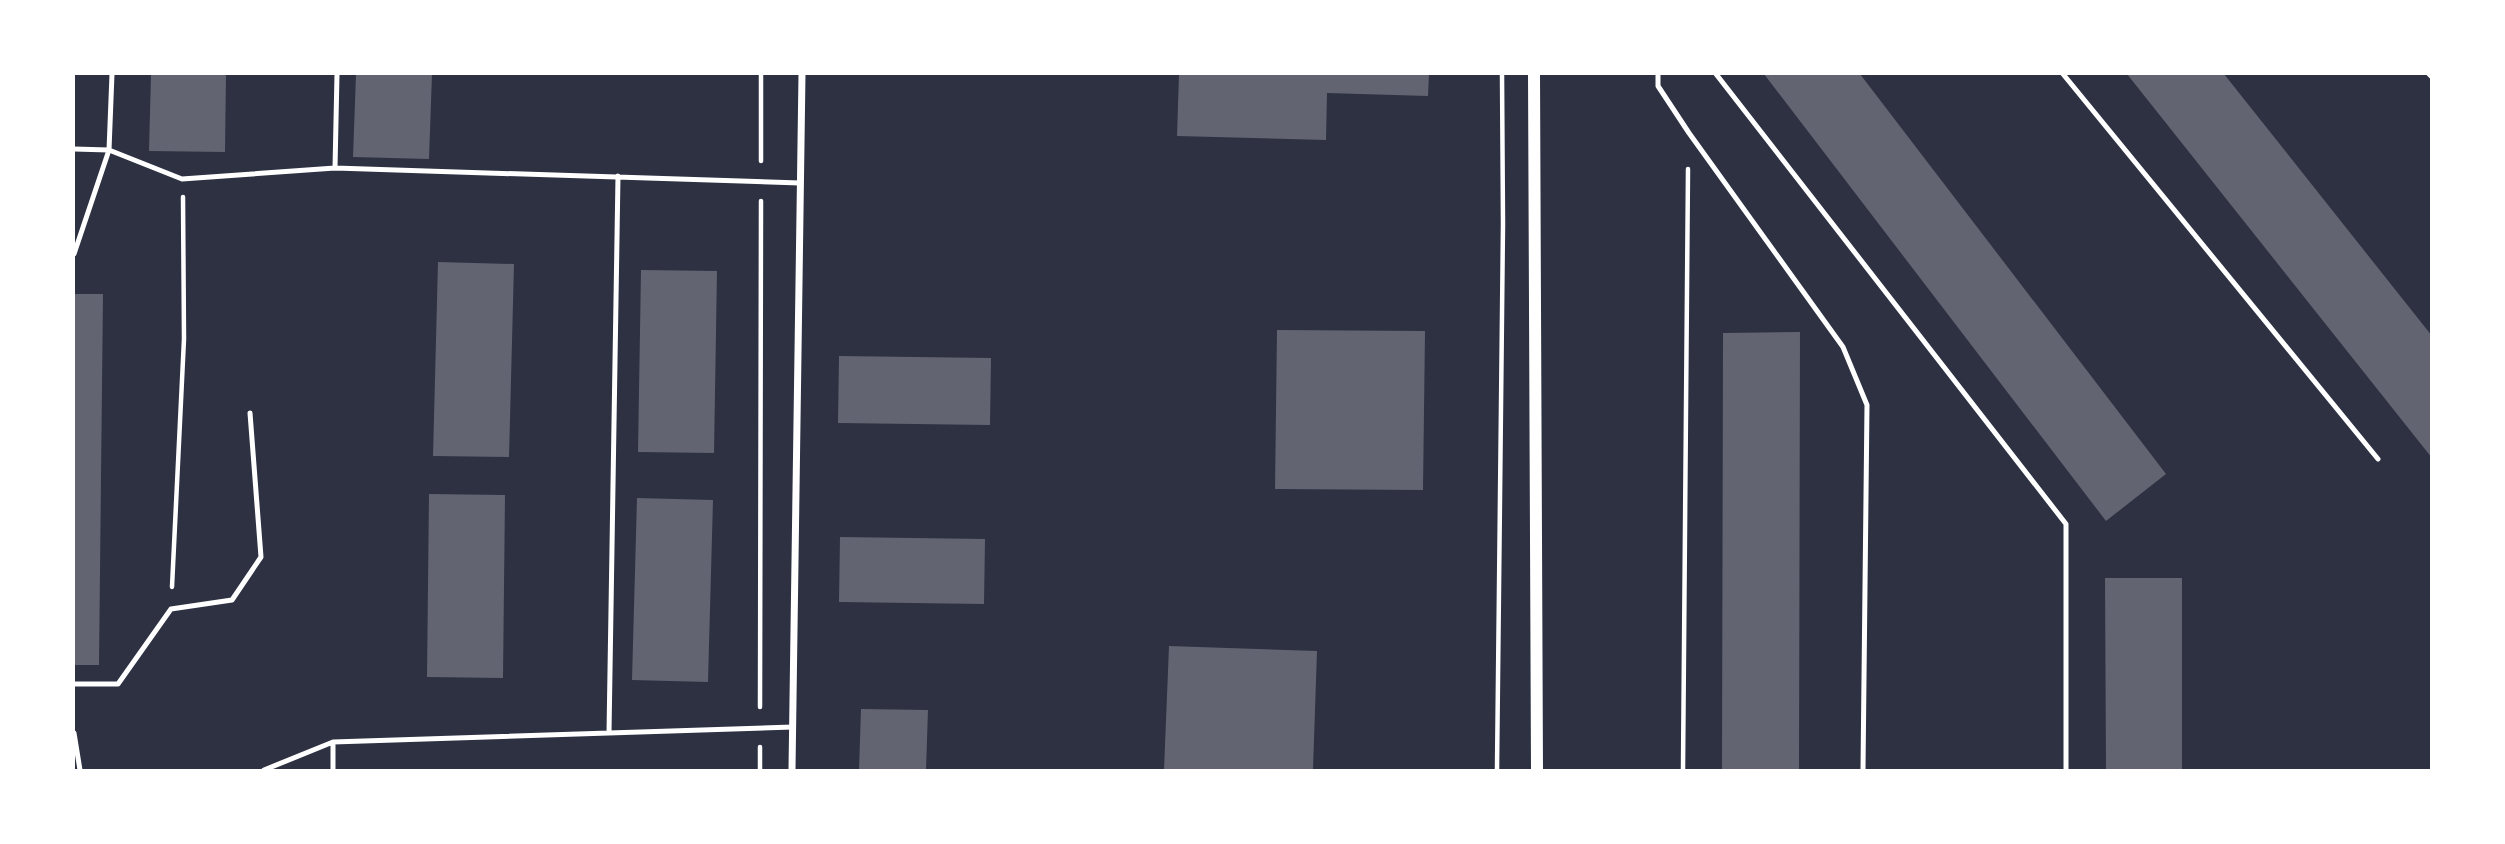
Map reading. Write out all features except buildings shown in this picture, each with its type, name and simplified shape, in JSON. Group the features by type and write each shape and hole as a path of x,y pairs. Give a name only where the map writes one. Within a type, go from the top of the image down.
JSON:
{"street":[{"path":"792,771 802,74"},
{"path":"1534,74 1537,771"}],"lane":[{"path":"74,254 109,150 112,74"},
{"path":"335,168 337,74"},
{"path":"1658,74 1658,86 1689,133 1843,347 1867,405 1863,771"},
{"path":"1716,74 2066,524 2066,771"},
{"path":"2063,74 2378,458"},
{"path":"74,149 109,150 182,179 335,168 800,183"},
{"path":"609,733 618,176"},
{"path":"74,684 118,684 171,609 232,600 261,557 250,413"},
{"path":"264,771 333,742 793,727"},
{"path":"74,733 80,771"},
{"path":"333,742 333,771"}],"path":[{"path":"760,771 761,74"},
{"path":"1497,771 1502,74"},
{"path":"1683,771 1689,133"},
{"path":"171,609 184,339 182,179"}]}
